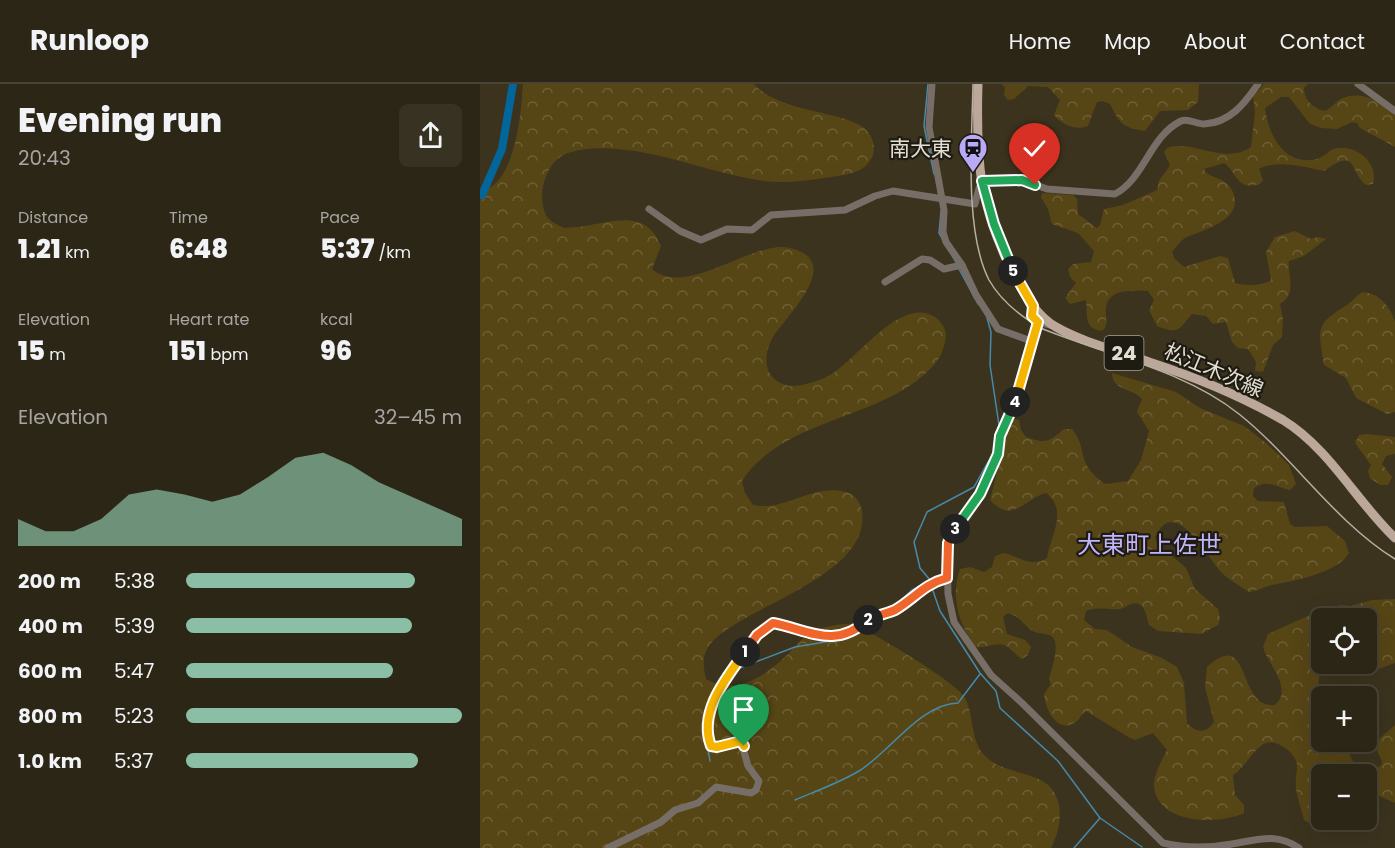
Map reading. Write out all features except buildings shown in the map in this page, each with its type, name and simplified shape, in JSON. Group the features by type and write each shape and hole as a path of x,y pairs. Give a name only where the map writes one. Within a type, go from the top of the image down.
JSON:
{"main road":[{"name":"松江木次線","path":"978,84 977,128 982,183 1007,256 1033,306 1054,326 1093,343 1172,370 1252,404 1284,421 1319,449 1395,538"}],"street":[{"path":"932,84 929,127 946,242 976,296 998,329 1031,341"},
{"path":"649,209 680,231 699,240 727,229 752,230 771,215 845,210 893,191 976,203 982,183 1022,180 1047,189 1115,194 1141,167 1154,147 1179,122 1186,120 1205,124 1222,120 1240,108 1258,84"},
{"path":"1358,84 1395,111"},
{"path":"885,282 922,259 930,260 944,269 960,266"},
{"path":"1033,306 1032,316 1038,322 1054,326"},
{"path":"1038,322 1014,407 1000,436 998,454 980,494 957,525 948,543 947,578 954,622 990,675 1156,838 1182,847 1232,844 1275,837 1299,848"},
{"path":"608,848 661,822 675,810 698,803 716,787 751,793 756,790 759,781 748,766 741,741 717,747 711,746 707,723 711,706 727,678 766,627 773,623 784,625 812,636 849,632 877,615 896,609 912,595 932,583 947,578"}],"green space":[{"path":"523,84 754,84 781,102 848,120 869,133 873,140 874,152 862,169 842,175 789,182 748,178 635,151 601,148 576,151 560,157 549,170 543,188 543,207 550,220 564,228 620,220 644,225 653,233 661,246 652,269 666,276 683,277 701,273 775,248 790,248 806,255 813,264 813,276 799,303 773,337 767,354 769,372 775,380 784,385 806,384 830,375 880,332 908,315 922,313 935,317 941,323 946,336 942,352 937,361 917,380 893,395 784,443 761,459 742,481 745,493 753,505 776,505 822,491 834,490 850,493 859,503 862,512 860,534 848,553 829,570 806,586 733,625 716,638 706,652 704,662 706,679 727,686 748,682 768,671 812,632 830,626 848,624 857,627 889,643 927,667 963,695 967,702 976,741 984,755 1001,766 1032,776 1049,785 1057,799 1060,813 1059,827 1051,848 480,848 480,191 492,186 502,176 509,162 518,129"},
{"path":"1001,84 1199,84 1198,102 1188,110 1160,111 1145,131 1123,124 1110,104 1103,101 1097,102 1088,126 1079,128 1069,126 1054,115 1060,100 1048,87 1028,86 1014,99 1008,100 1004,95 1005,87"},
{"path":"1264,84 1308,84 1304,88 1307,100 1316,108 1324,111 1341,99 1351,96 1358,95 1371,99 1395,114 1395,147 1360,128 1357,123 1352,122 1337,129 1321,128 1310,124 1289,97 1281,97 1265,108 1270,128 1280,147 1296,158 1306,160 1320,158 1337,148 1352,149 1370,163 1374,176 1373,184 1366,185 1348,161 1335,164 1324,171 1283,164 1266,166 1259,169 1263,180 1260,184 1252,186 1238,180 1224,163 1204,169 1209,175 1228,184 1234,195 1235,204 1232,212 1226,218 1210,228 1185,238 1172,252 1174,258 1184,267 1220,256 1228,258 1235,283 1259,284 1271,280 1266,252 1275,237 1295,231 1311,239 1318,237 1326,239 1304,256 1289,261 1289,295 1280,304 1283,319 1282,337 1273,345 1263,372 1255,371 1256,362 1248,349 1238,348 1232,342 1226,322 1213,324 1206,316 1192,314 1178,329 1170,330 1157,326 1149,310 1154,300 1148,291 1128,291 1111,297 1106,308 1105,328 1102,331 1092,327 1088,320 1086,300 1070,304 1065,298 1076,283 1070,277 1068,269 1073,264 1091,262 1094,251 1078,233 1052,224 1048,209 1041,197 1042,193 1073,195 1077,199 1078,214 1097,228 1104,209 1123,205 1157,190 1159,181 1170,165 1164,152 1167,148 1188,147 1230,154 1251,147 1255,112 1253,97"},
{"path":"1362,292 1379,298 1395,321 1395,412 1387,414 1356,398 1346,378 1324,365 1321,328 1329,317"},
{"path":"1112,373 1176,392 1200,408 1244,426 1289,465 1296,484 1290,490 1272,484 1259,485 1254,488 1253,496 1258,501 1284,502 1290,524 1295,527 1327,526 1345,541 1349,553 1335,566 1303,578 1249,592 1221,572 1190,533 1181,525 1172,522 1163,526 1155,538 1158,544 1186,568 1195,589 1218,609 1220,619 1218,625 1201,634 1158,631 1149,625 1144,608 1136,603 1120,609 1099,608 1086,611 1084,620 1095,629 1107,630 1132,647 1162,658 1177,667 1184,683 1187,723 1201,731 1208,729 1214,722 1205,687 1207,667 1221,657 1231,656 1238,662 1254,695 1263,703 1275,705 1282,691 1278,676 1263,647 1268,634 1311,614 1311,674 1320,674 1320,686 1311,686 1311,752 1349,752 1354,764 1311,764 1311,822 1309,823 1304,820 1297,793 1296,760 1285,748 1270,742 1258,748 1233,775 1235,795 1244,805 1244,813 1233,817 1205,820 1177,815 1165,808 1157,798 1154,781 1167,750 1153,733 1135,740 1086,711 1070,725 1058,723 1054,719 1047,707 1044,694 1051,684 1049,679 1056,648 1053,638 1033,631 1008,613 1003,617 1007,634 1025,640 1031,647 1028,655 1022,659 1008,647 1002,645 975,647 964,629 956,600 960,569 970,567 984,572 992,567 995,556 1004,553 1026,561 1041,561 1047,558 1056,524 1056,508 1053,500 1046,493 1012,510 998,507 990,500 1009,425 1015,419 1019,420 1021,430 1026,437 1038,441 1051,439 1064,429 1072,429 1080,443 1085,462 1095,476 1105,484 1128,481 1141,460 1149,431 1137,412 1142,399 1119,386 1113,379"},
{"path":"1359,435 1395,437 1395,454 1386,456 1382,464 1392,477 1388,485 1380,485 1370,478 1368,471 1371,465 1355,443"},
{"path":"1395,599 1395,663 1378,669 1377,608 1328,608 1341,605 1351,606 1372,600"},
{"path":"1395,725 1395,803 1377,795 1377,767 1381,766 1382,762 1377,750 1380,738"}],"waterway":[{"path":"482,195 502,149 513,84"},
{"path":"928,84 924,126 934,174"},
{"path":"941,211 939,233 957,264"},
{"path":"959,269 978,304"},
{"path":"930,580 920,568 914,542 927,512 974,487 993,453 999,425 990,365 991,332 987,318"},
{"path":"892,608 912,590 929,581"},
{"path":"932,588 940,611 980,673 996,691 1000,708 1058,761 1100,818 1142,847"},
{"path":"737,669 795,647 831,641 840,636"},
{"path":"795,800 835,783 871,763 906,730 931,711 944,705 958,703 980,674"},
{"path":"710,721 715,706"},
{"path":"707,743 710,761"},
{"path":"1074,848 1100,818"}],"railway":[{"path":"973,84 971,184 976,236 981,260 989,280 1006,302 1043,329 1170,375 1217,399 1259,431 1353,527 1395,559"}],"place":[{"name":"南大東","path":"973,174"}],"district":[{"name":"大東町上佐世","path":"1149,544"}],"route":[{"path":"744,746 741,741 717,747 711,746 707,735 707,716 727,678 757,635 766,627 773,623 784,625 812,636 849,632 858,629 868,619 896,609 912,595 932,583 947,578 948,543 957,525 980,494 998,454 1000,436 1017,397 1038,322 1032,316 1033,306 1021,287 994,224 982,181 1022,180 1035,185"}]}
